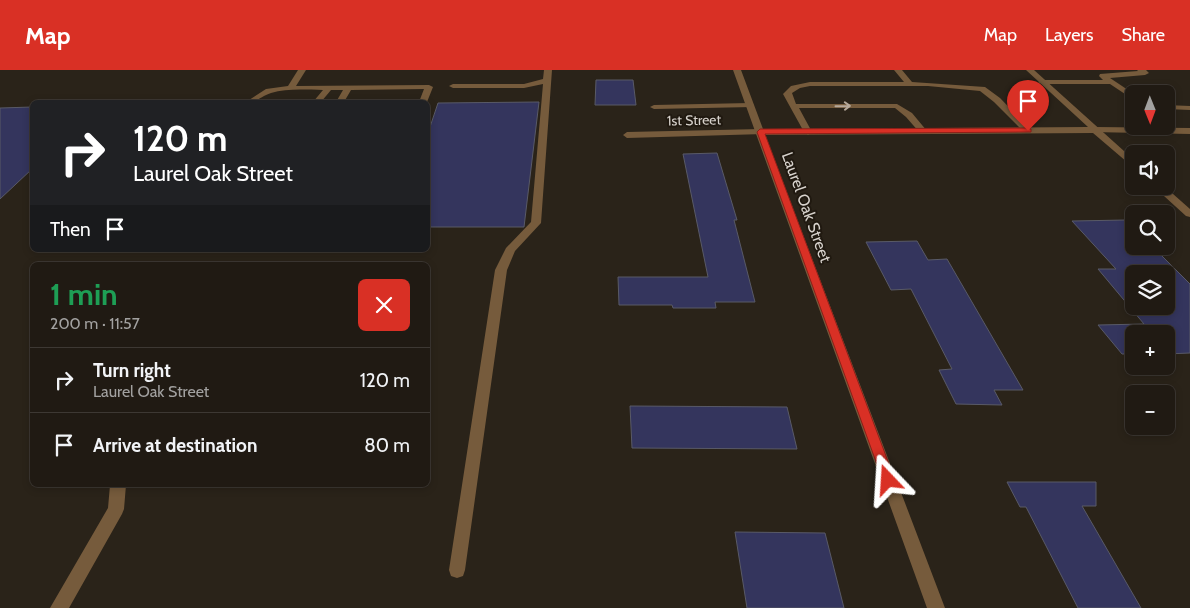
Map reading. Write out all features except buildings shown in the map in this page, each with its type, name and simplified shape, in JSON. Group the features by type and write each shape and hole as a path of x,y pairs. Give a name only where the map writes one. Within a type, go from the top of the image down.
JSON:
{"street":[{"path":"291,88 302,70"},
{"path":"737,70 760,132"},
{"path":"898,70 910,84"},
{"path":"1030,70 1125,157"},
{"path":"1125,92 1104,76 1145,73 1141,70"},
{"path":"453,86 524,86 547,75 536,223 510,250 501,270 457,570"},
{"path":"1042,82 1110,82"},
{"path":"808,132 787,94 790,89 797,86 910,84 950,85 982,89 998,100 1028,131"},
{"path":"341,100 349,87"},
{"path":"253,100 269,91 291,88 429,87 424,100"},
{"path":"319,100 324,96 328,88"},
{"path":"654,107 750,105"},
{"path":"794,106 897,106 909,115 923,131"},
{"path":"1175,107 1190,108"},
{"name":"Laurel Oak Street","path":"936,608 760,132 1190,131"},
{"name":"1st Street","path":"627,135 760,132"},
{"path":"1168,195 1190,214"},
{"path":"59,608 116,509 118,487"}],"route":[{"path":"888,480 760,132 1028,131"}]}
